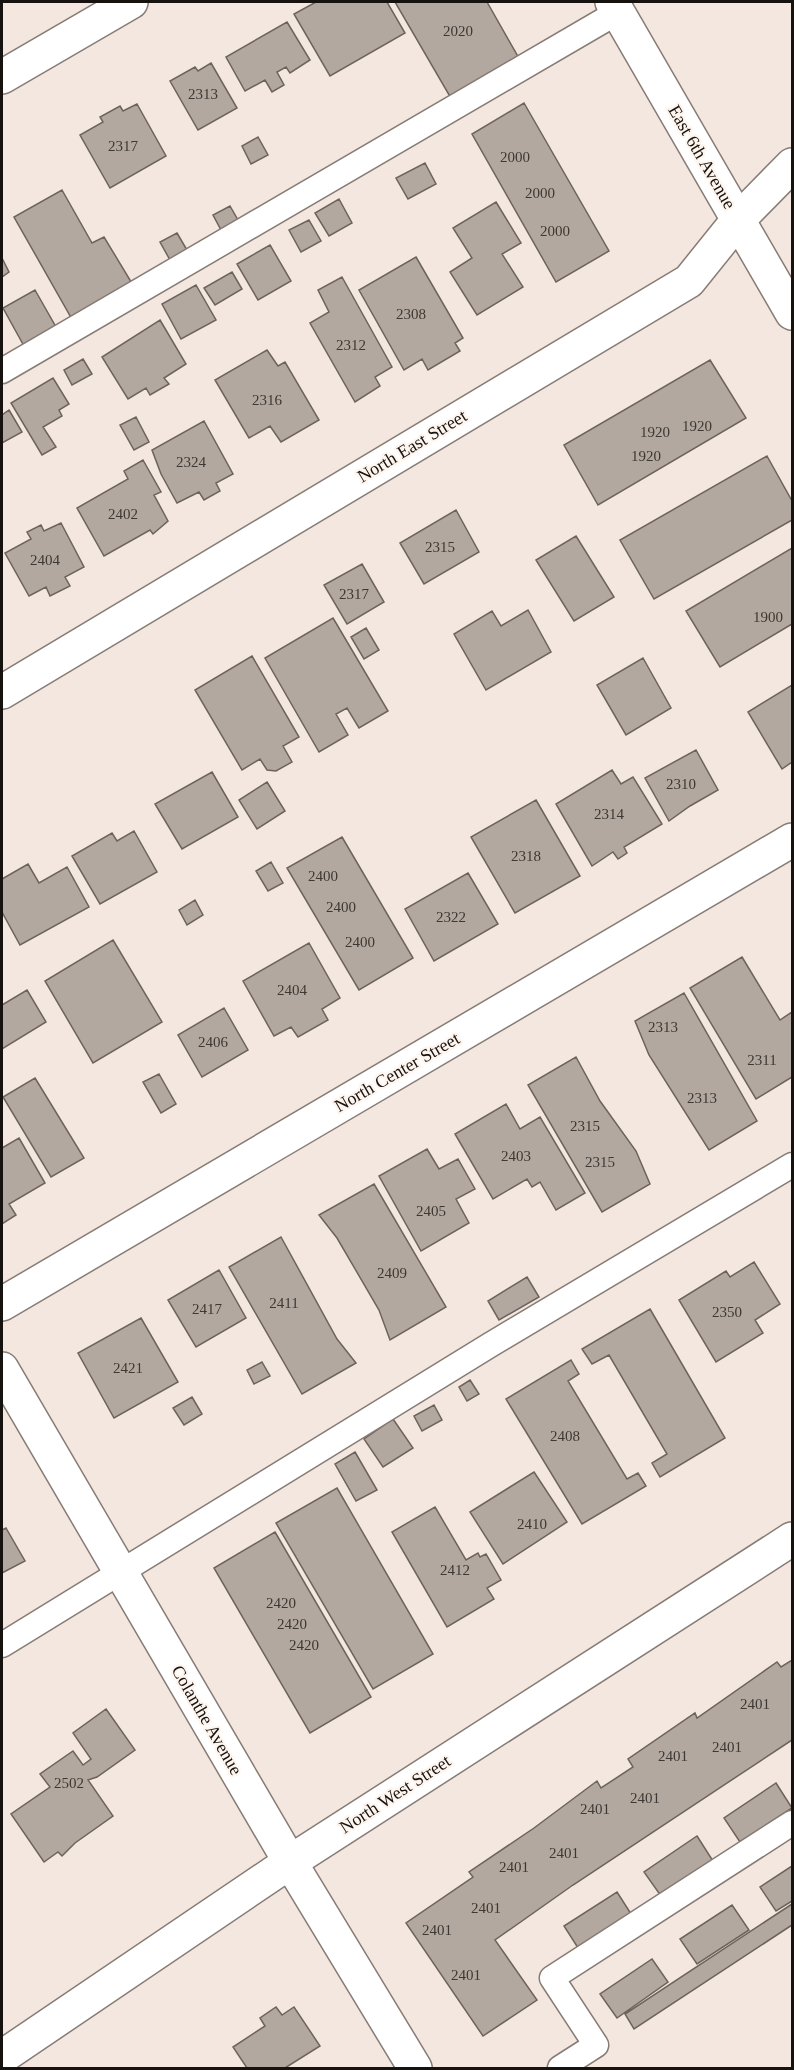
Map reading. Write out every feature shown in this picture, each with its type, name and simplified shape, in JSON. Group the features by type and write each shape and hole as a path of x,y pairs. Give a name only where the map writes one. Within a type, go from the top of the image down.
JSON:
{"street":[{"path":"2,77 131,2"},
{"name":"East 6th Avenue","path":"615,7 792,313"},
{"name":"North East Street","path":"2,692 688,281 738,220 792,165"},
{"name":"North Center Street","path":"2,1304 792,840"},
{"name":"Colanthe Avenue","path":"2,1369 290,1862 415,2068"},
{"name":"North West Street","path":"2,2056 290,1862 792,1539"}],"lane":[{"path":"2,371 615,7"},
{"path":"2,1645 480,1351 792,1165"},
{"path":"560,2068 596,2045 552,1978 792,1823"}],"building":[{"path":"316,2 387,2 405,33 330,76 294,14"},
{"path":"395,2 487,2 520,60 452,100"},
{"path":"287,22 310,60 290,73 286,67 277,72 284,85 272,92 265,80 245,91 226,57"},
{"path":"211,63 237,108 198,130 170,81 195,67 198,71"},
{"path":"524,103 609,251 556,282 472,134"},
{"path":"137,104 166,156 110,188 80,135 103,122 100,117 120,106 123,111"},
{"path":"258,137 268,155 251,164 242,146"},
{"path":"425,163 436,184 408,199 396,178"},
{"path":"62,190 92,243 104,237 133,285 73,321 14,217"},
{"path":"339,199 352,223 329,236 315,213"},
{"path":"496,202 521,243 502,254 523,287 477,315 450,272 472,258 453,228"},
{"path":"230,206 238,220 221,230 213,215"},
{"path":"309,220 321,241 301,252 289,230"},
{"path":"177,233 187,250 170,260 160,242"},
{"path":"270,245 291,281 258,300 237,264"},
{"path":"416,257 463,338 455,343 460,351 428,370 422,359 404,370 359,290"},
{"path":"2,258 9,272 2,277"},
{"path":"232,272 242,289 215,305 204,288"},
{"path":"342,277 392,367 375,377 380,386 355,402 310,323 329,312 318,290"},
{"path":"196,285 216,320 181,339 162,304"},
{"path":"35,290 56,327 24,346 3,308"},
{"path":"160,320 186,364 164,378 169,384 150,395 146,388 128,399 102,357"},
{"path":"267,350 278,366 285,362 319,420 281,442 270,426 249,438 215,380"},
{"path":"83,359 92,374 72,385 64,370"},
{"path":"710,360 746,418 598,505 564,445"},
{"path":"53,378 69,404 59,410 62,416 43,427 56,447 42,455 11,403"},
{"path":"9,410 22,432 2,443 2,415"},
{"path":"136,417 149,442 134,450 120,425"},
{"path":"204,421 233,474 216,483 220,491 204,500 199,492 177,503 161,474 152,450"},
{"path":"767,456 792,501 792,520 654,599 620,540"},
{"path":"143,460 161,492 154,495 168,521 153,534 150,530 104,556 77,508 128,479 124,471"},
{"path":"456,510 479,552 424,584 400,543"},
{"path":"61,523 84,567 65,577 70,586 50,596 46,587 29,596 5,553 31,539 27,532 41,525 44,531"},
{"path":"576,536 614,597 574,621 536,560"},
{"path":"792,548 792,624 720,667 686,611"},
{"path":"362,564 384,602 347,624 324,585"},
{"path":"528,610 551,652 486,690 454,634 492,611 501,626"},
{"path":"333,618 388,711 359,728 347,708 336,714 348,735 319,752 265,658"},
{"path":"366,628 379,650 364,659 351,637"},
{"path":"252,656 299,737 283,746 292,762 276,771 267,770 260,759 242,770 195,690"},
{"path":"643,658 671,708 626,735 597,685"},
{"path":"792,685 792,762 782,769 748,712"},
{"path":"696,750 718,790 669,821 645,778"},
{"path":"612,770 621,784 633,777 662,824 624,847 627,853 618,859 613,852 592,866 556,804"},
{"path":"212,772 238,817 182,849 155,804"},
{"path":"267,782 285,811 257,829 239,800"},
{"path":"536,800 580,876 515,913 471,837"},
{"path":"134,831 157,872 100,904 72,856 112,833 117,841"},
{"path":"342,837 413,958 359,990 287,868"},
{"path":"271,862 283,883 268,891 256,871"},
{"path":"28,864 39,883 67,867 89,907 20,945 2,912 2,879"},
{"path":"468,873 498,924 434,961 405,909"},
{"path":"195,900 203,915 187,925 179,910"},
{"path":"113,940 162,1022 93,1063 45,981"},
{"path":"309,943 340,998 322,1009 328,1020 298,1037 291,1027 274,1036 243,981"},
{"path":"742,957 780,1020 792,1012 792,1077 756,1099 690,988"},
{"path":"27,990 46,1022 2,1049 2,1005"},
{"path":"684,993 757,1121 709,1150 649,1055 635,1021"},
{"path":"224,1008 248,1050 202,1077 178,1035"},
{"path":"576,1057 600,1101 636,1151 650,1184 602,1212 528,1085"},
{"path":"159,1074 176,1104 161,1113 143,1082"},
{"path":"35,1078 84,1158 51,1177 3,1097"},
{"path":"506,1104 520,1129 540,1117 585,1193 556,1210 540,1182 532,1187 527,1179 493,1199 455,1134"},
{"path":"19,1138 45,1183 9,1204 16,1215 2,1224 2,1148"},
{"path":"427,1149 439,1169 458,1159 475,1189 456,1199 469,1223 421,1251 379,1176"},
{"path":"374,1184 446,1307 390,1340 379,1310 337,1238 319,1215"},
{"path":"281,1237 337,1339 356,1363 302,1394 229,1267"},
{"path":"754,1262 780,1304 755,1320 763,1333 716,1362 679,1300 726,1271 730,1277"},
{"path":"219,1270 246,1318 196,1347 168,1300"},
{"path":"527,1277 539,1297 499,1320 488,1301"},
{"path":"650,1309 725,1438 660,1477 652,1463 667,1454 609,1355 592,1364 582,1349"},
{"path":"141,1318 178,1382 114,1418 78,1353"},
{"path":"571,1360 579,1374 568,1381 627,1479 638,1473 646,1486 582,1524 506,1399"},
{"path":"262,1362 270,1376 254,1384 247,1370"},
{"path":"470,1380 479,1394 467,1401 459,1387"},
{"path":"192,1397 202,1414 184,1425 173,1408"},
{"path":"434,1405 442,1420 422,1431 414,1416"},
{"path":"393,1419 413,1448 383,1467 364,1439"},
{"path":"355,1452 377,1490 356,1501 335,1464"},
{"path":"534,1472 567,1522 503,1564 470,1512"},
{"path":"337,1488 433,1654 373,1689 276,1523"},
{"path":"435,1507 466,1560 478,1553 480,1557 486,1554 501,1580 487,1588 494,1599 447,1627 392,1532"},
{"path":"6,1528 25,1561 2,1573 2,1530"},
{"path":"275,1532 371,1697 310,1733 214,1568"},
{"path":"792,1660 792,1740 573,1885 495,1940 537,2000 483,2036 406,1923 473,1877 469,1872 534,1828 597,1781 601,1788 633,1767 628,1759 695,1713 697,1718 777,1662 781,1667"},
{"path":"106,1709 135,1750 97,1777 88,1780 113,1816 75,1843 62,1856 58,1852 44,1862 11,1814 50,1787 40,1774 73,1751 83,1765 91,1759 73,1733"},
{"path":"776,1783 792,1808 740,1842 724,1818"},
{"path":"697,1836 713,1861 661,1896 644,1872"},
{"path":"792,1866 792,1901 776,1911 760,1887"},
{"path":"617,1892 633,1917 580,1951 564,1926"},
{"path":"792,1904 792,1925 634,2029 625,2014"},
{"path":"732,1905 749,1930 697,1964 680,1939"},
{"path":"652,1959 668,1982 617,2018 600,1994"},
{"path":"276,2007 282,2015 294,2007 320,2046 285,2068 247,2068 233,2047 265,2026 260,2018"}]}
